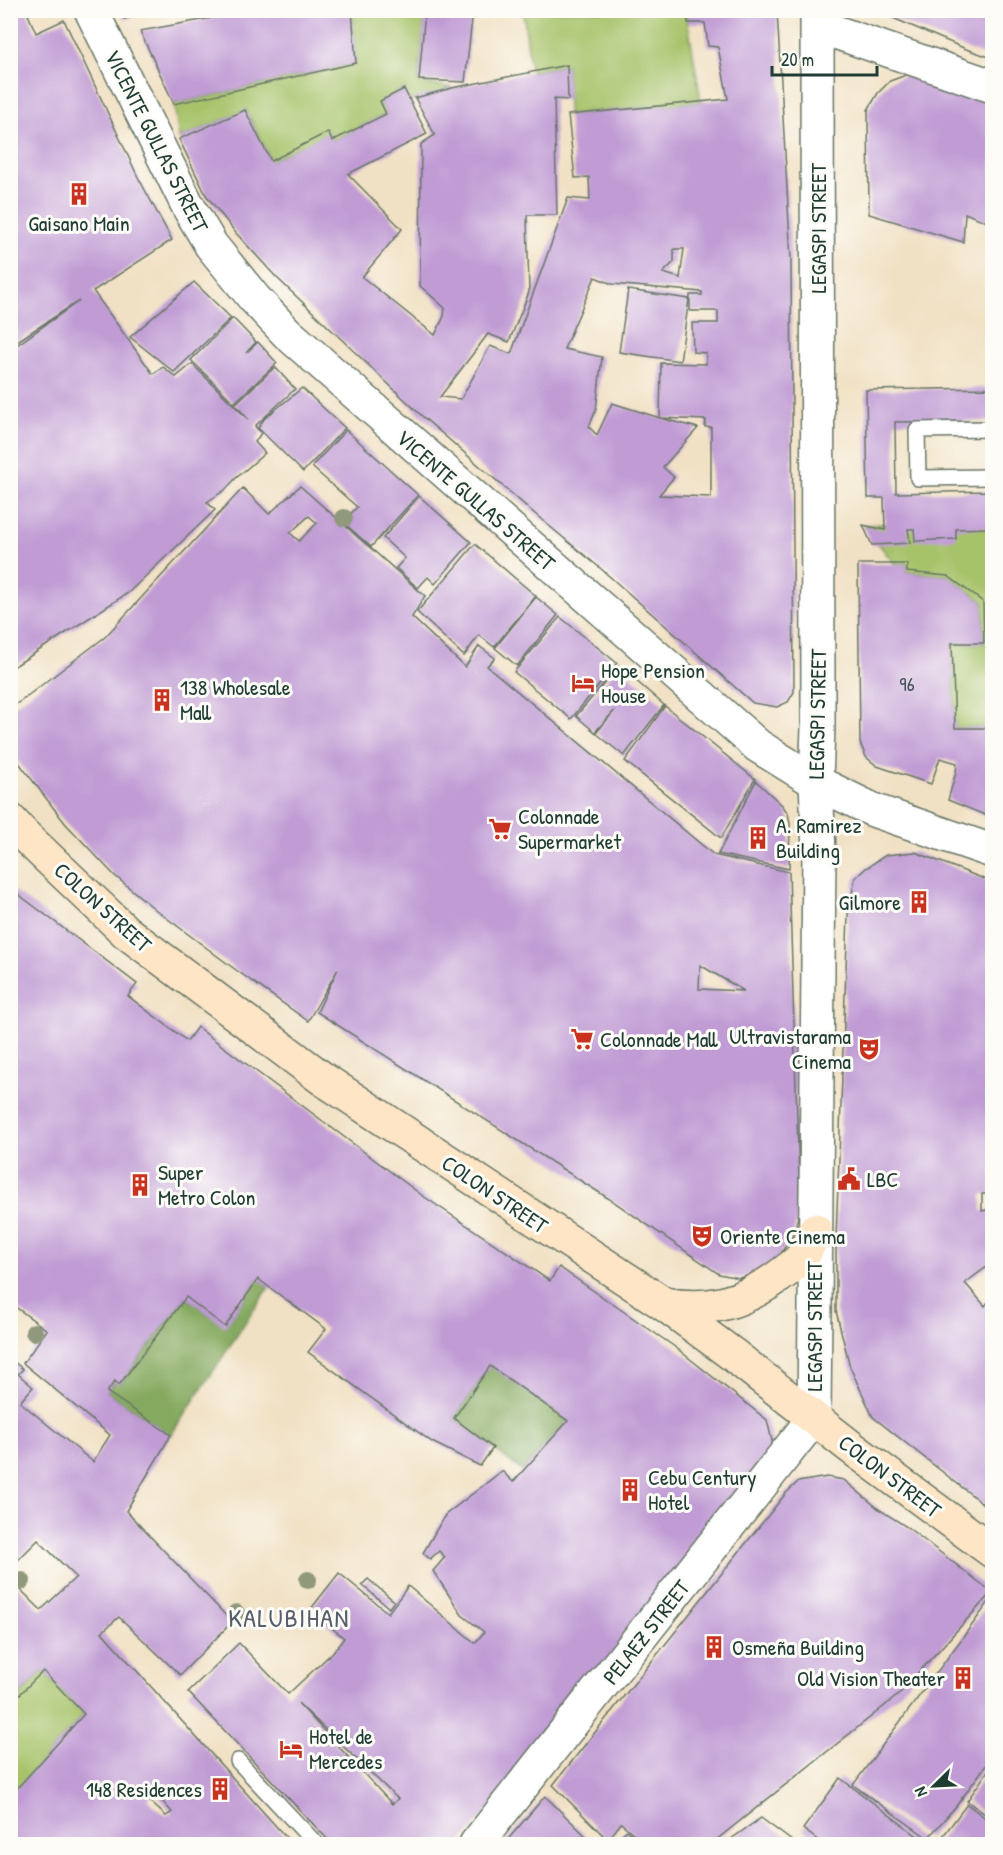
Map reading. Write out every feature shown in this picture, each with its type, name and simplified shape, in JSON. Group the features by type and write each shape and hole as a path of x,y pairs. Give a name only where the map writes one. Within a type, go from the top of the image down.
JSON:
{"main road":[{"name":"COLON STREET","path":"10,820 126,932 323,1079 664,1304 852,1448 993,1551"},
{"path":"664,1304 719,1305 758,1291 802,1257 814,1230"}],"street":[{"name":"VICENTE GULLAS STREET","path":"91,10 188,206 211,245 286,333 758,746 816,782 873,810 993,851"},
{"name":"LEGASPI STREET","path":"814,1418 819,852 816,782 818,727 817,18"},
{"path":"817,18 993,86"},
{"name":"PELAEZ STREET","path":"477,1845 814,1418"}],"lane":[{"path":"993,429 917,430 918,478 993,477"},
{"path":"238,1761 316,1845"}],"green space":[{"path":"352,11 426,11 418,82 452,88 410,101 404,89 380,101 386,114 332,141 328,133 271,161 246,110 179,139 174,104 356,63"},
{"path":"523,11 686,11 701,102 568,115 567,65 531,72"},
{"path":"984,521 992,538 992,728 955,728 952,643 984,643 983,602 948,576 907,572 907,564 895,564 863,525"},
{"path":"258,1279 269,1287 171,1435 107,1392 115,1381 120,1384 186,1297 225,1326"},
{"path":"490,1366 568,1421 522,1471 454,1418"},
{"path":"43,1671 84,1714 11,1796 11,1704"}],"building":[{"path":"10,10 26,10 36,33 64,20 138,177 172,240 93,291 153,374 163,367 176,377 192,364 248,419 235,404 275,367 295,389 255,426 261,433 255,442 265,453 225,490 207,502 215,510 128,593 10,669 10,350 79,301 10,346"},
{"path":"120,10 155,10 155,11 124,19"},
{"path":"222,10 352,10 356,63 174,104 140,31 212,18 222,15"},
{"path":"425,10 473,10 465,82 419,80"},
{"path":"688,10 777,10 791,260 794,692 788,702 777,707 753,703 600,568 423,417 276,277 235,232 206,195 179,139 245,110 271,161 328,132 332,141 386,114 380,101 404,89 427,134 348,174 402,229 362,277 435,335 444,316 445,308 420,286 421,144 435,135 415,98 452,88 567,65 568,100 554,99 557,215 527,215 529,292 509,342 488,334 440,397 461,399 490,346 511,354 568,198 590,200 589,177 575,178 568,115 728,99 718,47 708,46 705,23 688,23","holes":["674,249 684,249 680,278 663,273 674,262","595,277 612,284 702,292 702,295 690,295 690,311 718,311 718,323 692,323 693,352 706,353 706,364 661,363 660,418 612,403 597,435 589,427 596,410 602,357 564,349","660,418 706,420 705,427 711,427 711,497 659,495 674,477 663,467 698,428"]},
{"path":"874,10 992,10 992,58 966,49"},
{"path":"918,74 992,100 992,224 965,213 963,242 869,214 868,110 878,93 890,81 906,75"},
{"path":"194,282 231,318 174,372 130,337"},
{"path":"628,290 689,299 680,361 619,352"},
{"path":"233,318 256,342 246,353 258,342 277,363 234,403 191,360"},
{"path":"302,388 345,428 303,472 258,428 264,419"},
{"path":"992,388 992,421 895,422 896,493 992,491 992,528 956,529 956,539 915,541 914,529 908,529 910,543 872,545 863,525 885,530 884,498 868,498 866,390"},
{"path":"346,430 418,495 371,547 343,522 357,507 313,468 313,465"},
{"path":"300,486 425,596 412,617 465,667 479,646 495,658 487,666 714,855 789,872 800,1210 793,1234 777,1260 759,1273 739,1278 719,1274 614,1202 317,1012 338,969 308,1021 156,910 114,875 65,823 10,751 10,709 105,637 243,488 269,514","holes":["309,516 317,523 299,541 290,533","700,965 744,991 699,989"]},
{"path":"419,496 471,542 435,584 428,577 418,588 396,568 405,558 383,538"},
{"path":"475,544 536,596 494,647 479,635 464,656 417,612"},
{"path":"858,564 907,564 907,572 948,576 983,602 984,643 952,643 955,728 992,728 992,818 948,800 957,763 940,758 931,784 877,766 866,757 860,743"},
{"path":"536,597 558,615 517,666 495,648"},
{"path":"560,617 617,663 571,719 514,672"},
{"path":"619,666 664,705 624,756 596,733 615,710 595,732 576,716"},
{"path":"665,706 755,779 721,838 625,761"},
{"name":"A. Ramirez Building","path":"756,781 788,813 790,823 789,869 718,854"},
{"path":"915,852 992,882 992,1194 982,1194 982,1211 992,1209 992,1263 965,1283 985,1306 992,1297 992,1511 873,1417 850,1367 836,1311 836,1238 848,915 855,878 886,855"},
{"path":"10,888 137,984 128,996 187,1041 197,1027 423,1196 550,1281 559,1267 675,1347 767,1420 774,1449 493,1805 459,1844 332,1844 188,1692 239,1643 288,1694 332,1653 344,1638 310,1610 339,1573 388,1613 408,1586 475,1643 484,1632 462,1615 433,1571 445,1557 439,1551 430,1559 423,1553 445,1515 502,1471 513,1482 568,1421 490,1366 454,1418 493,1448 480,1466 432,1442 308,1352 326,1329 258,1279 225,1327 186,1297 119,1385 115,1381 107,1392 171,1435 126,1511 232,1622 180,1675 119,1617 102,1632 292,1844 10,1844 10,1796 84,1714 43,1671 10,1704 10,1579 41,1610 76,1577 38,1540 10,1568 10,1359 23,1369 18,1374 33,1387 20,1402 93,1462 110,1435 23,1363 47,1330 10,1303","holes":["298,1703 398,1799 392,1804","154,1792 172,1812 166,1816 147,1799"]},
{"path":"827,1477 844,1480 880,1510 907,1527 992,1592 897,1696 711,1844 646,1844 621,1823 608,1840 553,1785 786,1493 798,1482"},
{"path":"368,1579 394,1601 389,1608 362,1585"},
{"name":"Old Vision Theater","path":"992,1598 992,1757 957,1805 928,1838 853,1785"},
{"path":"992,1765 992,1819 967,1801"},
{"path":"840,1778 928,1844 823,1844 803,1829"},
{"path":"545,1796 594,1844 504,1844"},
{"path":"967,1804 992,1823 992,1844 937,1844"},
{"path":"761,1818 796,1844 724,1844"},
{"path":"627,1830 641,1844 610,1844"}],"place":[{"name":"Gaisano Main","path":"79,194"},
{"name":"Hope Pension House","path":"583,683"},
{"name":"138 Wholesale Mall","path":"162,700"},
{"name":"Colonnade Supermarket","path":"500,829"},
{"name":"A. Ramirez Building","path":"758,838"},
{"name":"Gilmore","path":"919,902"},
{"name":"Colonnade Mall","path":"582,1039"},
{"name":"Ultravistarama Cinema","path":"869,1049"},
{"name":"LBC","path":"849,1179"},
{"name":"Super Metro Colon","path":"140,1185"},
{"name":"Oriente Cinema","path":"702,1236"},
{"name":"Cebu Century Hotel","path":"630,1490"},
{"name":"Osmeña Building","path":"714,1647"},
{"name":"Old Vision Theater","path":"963,1678"},
{"name":"Hotel de Mercedes","path":"291,1749"},
{"name":"148 Residences","path":"220,1789"}],"district":[{"name":"KALUBIHAN","path":"289,1618"}]}
